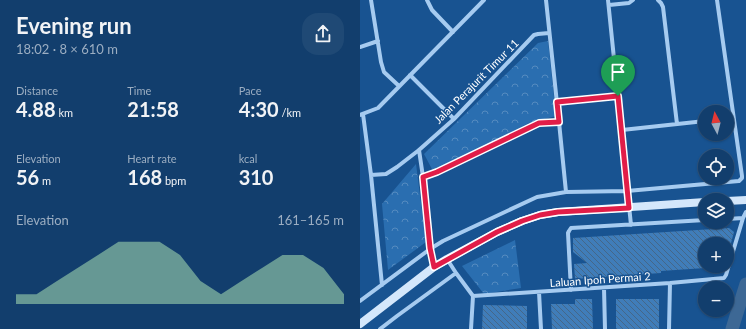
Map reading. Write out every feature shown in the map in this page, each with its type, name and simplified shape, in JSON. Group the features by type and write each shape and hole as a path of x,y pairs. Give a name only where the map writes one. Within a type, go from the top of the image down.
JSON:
{"street":[{"path":"371,0 384,72 399,86"},
{"path":"427,0 432,10 453,32"},
{"path":"382,285 371,175 362,115 378,108 484,0"},
{"path":"546,0 566,192"},
{"path":"608,0 631,224"},
{"path":"609,5 629,3 633,0"},
{"path":"658,0 663,7 677,124"},
{"path":"717,0 731,105"},
{"name":"Jalan Perajurit Timur 11","path":"371,175 386,174 419,150 454,119 534,35 549,33"},
{"path":"360,47 378,41"},
{"path":"410,75 454,119"},
{"path":"557,102 618,96"},
{"path":"423,177 437,172 539,123 559,122"},
{"path":"622,130 698,122"},
{"path":"360,301 430,248 537,197 566,192 628,190 741,180 742,176 734,122"},
{"path":"419,150 430,248 434,267"},
{"path":"734,201 746,200"},
{"path":"360,324 434,267 497,232 522,221 540,215 558,212 698,203"},
{"path":"734,219 743,218 746,212"},
{"name":"Laluan Ipoh Permai 2","path":"473,296 722,279 726,275 743,218"},
{"path":"571,290 568,233 573,228 698,220"},
{"path":"447,259 473,296 471,329"},
{"path":"380,329 456,273"},
{"path":"669,329 670,283"},
{"path":"604,288 605,329"},
{"path":"539,292 541,329"}],"green space":[{"path":"548,41 556,116 529,123 444,168 433,171 424,154 538,43"},
{"path":"416,164 426,242 388,270 382,204"},
{"path":"515,240 521,288 484,294 462,266"}],"building":[{"path":"713,229 730,229 734,232 733,237 698,237 698,268 661,271 661,273 575,279 574,264 587,263 573,252 573,238"},
{"path":"575,299 592,299 593,329 552,329 551,304 575,304"},
{"path":"616,299 659,299 659,329 616,329"},
{"path":"483,305 527,306 527,329 482,329"}],"waterway":[{"path":"732,329 746,284"}],"route":[{"path":"618,96 629,208 558,212 540,215 497,232 434,267 431,257 423,177 437,172 539,123 559,122 557,102 618,96"}]}
